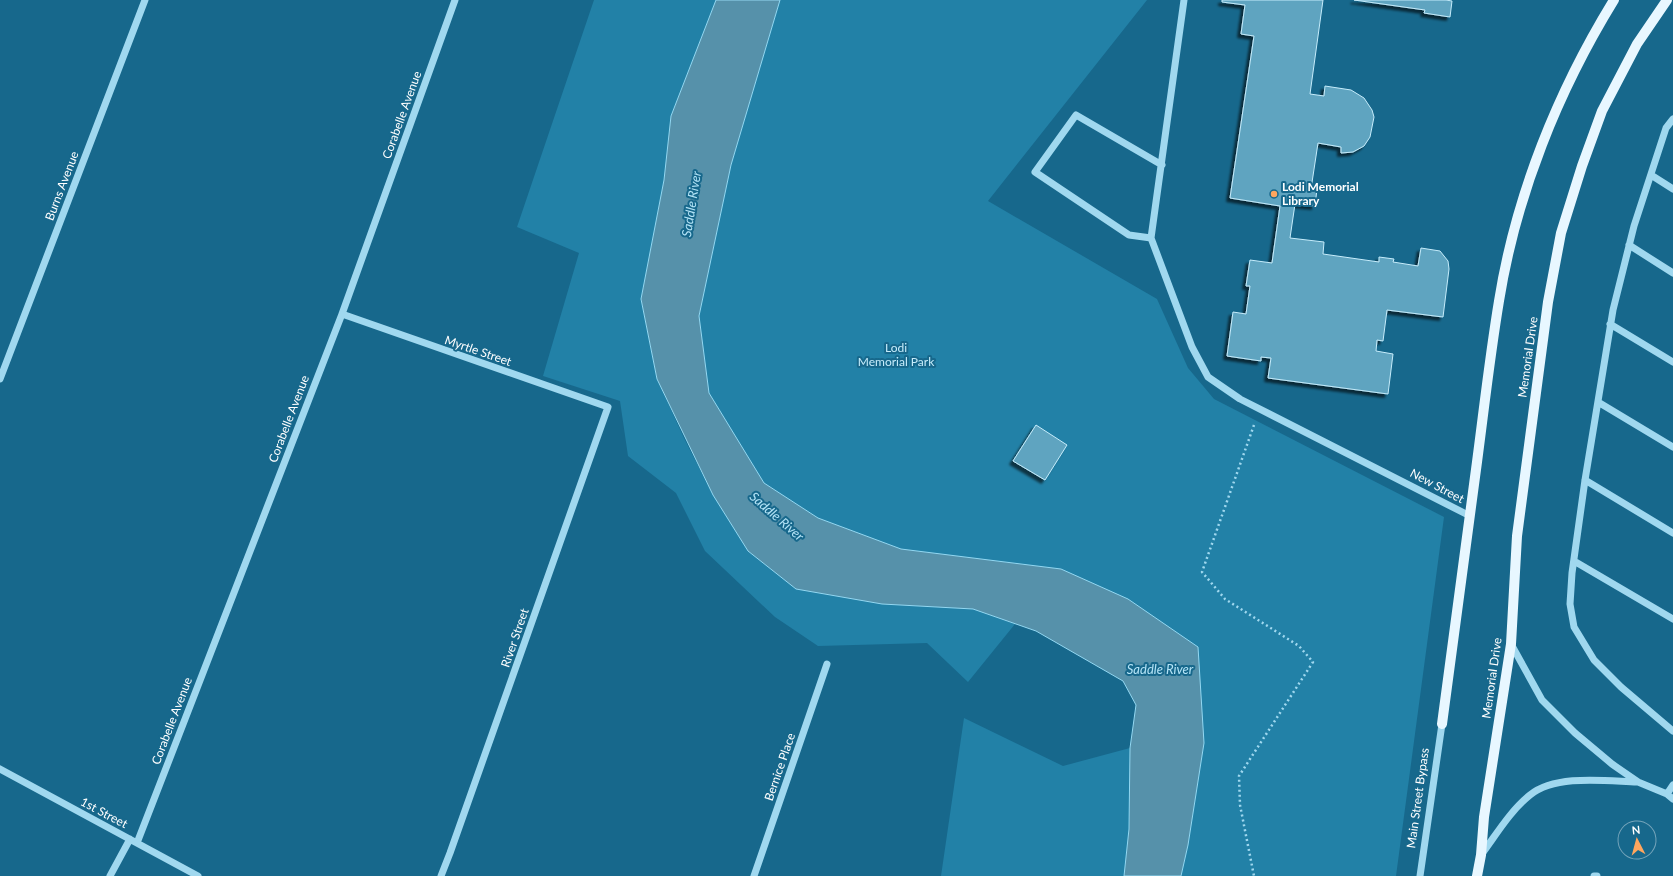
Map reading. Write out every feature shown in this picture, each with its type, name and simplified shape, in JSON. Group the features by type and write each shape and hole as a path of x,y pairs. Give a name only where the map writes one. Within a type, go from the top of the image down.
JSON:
{"main road":[{"path":"1442,724 1499,300 1516,222 1540,152 1562,95 1597,28 1614,0"},
{"path":"1665,4 1673,3"},
{"name":"Memorial Drive","path":"1481,855 1484,817 1511,644 1517,536 1548,302 1561,233 1582,166 1602,111 1637,44 1665,4"},
{"path":"1477,876 1481,855"}],"street":[{"name":"Burns Avenue","path":"0,379 145,0"},
{"name":"Corabelle Avenue","path":"110,876 133,841 342,314 455,0"},
{"path":"1162,165 1076,115 1035,172 1129,235 1151,238 1162,165 1184,0"},
{"path":"1673,119 1666,128 1650,175 1629,245 1610,324 1585,480 1570,604 1574,627 1600,665 1621,687 1673,731"},
{"path":"1650,175 1673,189"},
{"name":"New Street","path":"1151,238 1192,347 1208,376 1240,399 1470,516"},
{"path":"1629,245 1673,273"},
{"name":"Myrtle Street","path":"342,314 608,408"},
{"path":"1610,324 1673,362"},
{"path":"1598,402 1673,447"},
{"name":"River Street","path":"441,876 608,408"},
{"path":"1585,480 1673,533"},
{"path":"1574,561 1673,619"},
{"path":"1511,644 1542,700 1575,733 1612,764 1638,782 1670,797 1673,784"},
{"name":"Bernice Place","path":"754,876 826,664"},
{"name":"Main Street Bypass","path":"1420,876 1442,724"},
{"name":"1st Street","path":"0,769 198,876"},
{"path":"1481,855 1519,805 1531,794 1547,786 1574,780 1638,782"}],"path":[{"path":"1254,876 1240,805 1239,776 1314,662 1299,646 1225,599 1202,572 1260,409"}],"green space":[{"path":"594,0 716,0 671,116 664,180 641,299 657,379 684,438 713,495 748,551 796,589 882,604 973,609 1015,624 968,682 927,643 818,646 775,617 705,551 676,493 628,456 620,401 543,376 579,253 517,227"},
{"name":"Lodi Memorial Park","path":"780,0 1147,0 988,201 1157,299 1188,368 1214,399 1444,517 1396,876 1181,876 1188,845 1204,743 1061,569 901,549 818,518 764,483 709,393 699,316 731,165"},
{"path":"964,718 1063,766 1130,748 1129,829 1124,876 941,876"}],"water":[{"name":"Saddle River","path":"716,0 780,0 731,165 699,316 709,393 764,483 818,518 901,549 1061,569 1128,599 1198,647 1204,743 1188,845 1181,876 1124,876 1129,829 1130,748 1136,705 1123,681 1036,631 973,609 882,604 796,589 748,551 713,495 657,379 641,299 664,180 671,116"}],"building":[{"name":"Lodi Memorial Library","path":"1222,0 1323,0 1310,94 1324,96 1325,86 1351,90 1364,98 1372,110 1374,117 1370,137 1364,146 1353,152 1341,153 1341,147 1318,143 1311,189 1317,189 1315,206 1295,204 1290,238 1324,242 1323,254 1379,262 1379,257 1394,259 1393,262 1418,266 1421,248 1440,251 1448,261 1449,269 1443,317 1387,310 1383,341 1377,340 1376,351 1393,354 1388,394 1268,378 1271,358 1261,357 1261,361 1227,356 1233,312 1246,314 1250,286 1246,286 1250,260 1272,263 1280,206 1230,198 1254,36 1241,34 1245,5 1222,2"},
{"path":"1354,0 1452,1 1450,17 1424,13 1425,10"},
{"path":"1036,425 1067,445 1045,480 1013,461"}],"place":[{"name":"Lodi Memorial Library","path":"1274,194"}]}
